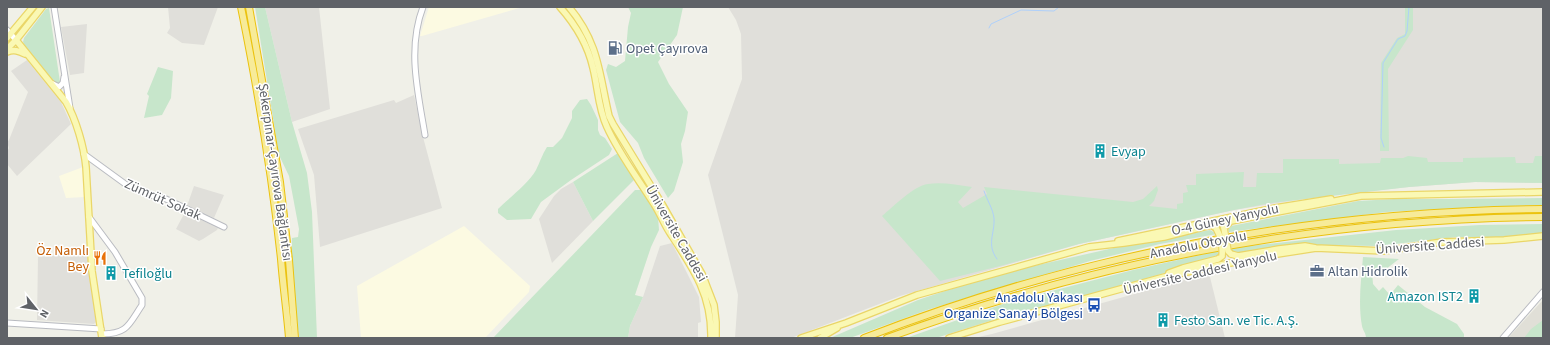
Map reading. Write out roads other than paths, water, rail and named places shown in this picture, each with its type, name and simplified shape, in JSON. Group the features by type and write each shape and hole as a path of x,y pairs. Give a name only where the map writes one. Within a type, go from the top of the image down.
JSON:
{"highway":[{"path":"238,7 250,48"},
{"name":"Şekerpınar-Çayırova Bağlantısı","path":"241,7 258,91 286,296 289,336"},
{"name":"Şekerpınar-Çayırova Bağlantısı","path":"250,7 280,182 289,260 295,338"},
{"name":"Anadolu Otoyolu","path":"864,338 1015,286 1094,265 1202,242 1349,220 1443,212 1543,209"},
{"name":"Anadolu Otoyolu","path":"887,338 1026,292 1153,260 1204,250 1284,237 1376,226 1443,221 1543,217"}],"main road":[{"path":"8,34 33,7"},
{"path":"7,49 42,7"},
{"name":"Üniversite Caddesi","path":"560,7 579,34 588,52 593,67 606,126 694,269 701,283 710,313 712,338"},
{"name":"Üniversite Caddesi","path":"569,7 582,23 594,48 612,124 662,204 702,274 714,305 716,338"},
{"path":"16,40 71,111 84,154 92,271 102,335"},
{"path":"7,52 11,50 17,51 29,56"},
{"path":"1316,248 1305,246 1238,256 1231,254 1228,251 1224,228 1226,224 1232,221 1362,196 1543,192"},
{"name":"O-4 Güney Yanyolu","path":"1089,247 1275,208 1320,200 1362,196"},
{"path":"801,338 846,323 918,295 1089,247 1164,237 1212,226 1219,232 1223,251 1222,256 1218,259 1183,268 1146,282"},
{"name":"Üniversite Caddesi","path":"1316,248 1384,251 1449,241 1504,240 1543,236"},
{"name":"Üniversite Caddesi Yanyolu","path":"949,338 1000,322 1085,300 1146,282 1218,265 1316,248"},
{"path":"820,338 846,323"}],"street":[{"path":"54,7 71,111"},
{"path":"423,7 415,31 414,49 418,95 425,135"},
{"path":"8,34 16,40"},
{"path":"50,83 57,87 60,86 64,80 64,71"},
{"name":"Zümrüt Sokak","path":"84,154 128,186 144,194 166,199 224,227"},
{"path":"7,323 102,335 124,330 142,305 142,298 115,252 88,217"},
{"path":"1502,338 1543,292"}],"waterway":[{"path":"989,28 991,24 1021,10 1054,11 1059,7"},
{"path":"1384,147 1381,138 1383,63 1398,39 1405,36 1407,31 1409,7"},
{"path":"984,191 994,218 991,244 997,259"}],"place":[{"name":"Opet Çayırova","path":"615,48"},
{"name":"Evyap","path":"1100,151"},
{"name":"Öz Namlı Bey","path":"100,258"},
{"name":"Altan Hidrolik","path":"1317,271"},
{"name":"Tefiloğlu","path":"111,273"},
{"name":"Amazon IST2","path":"1474,296"},
{"name":"Anadolu Yakası Organize Sanayi Bölgesi","path":"1094,305"},
{"name":"Festo San. ve Tic. A.Ş.","path":"1163,320"}]}
